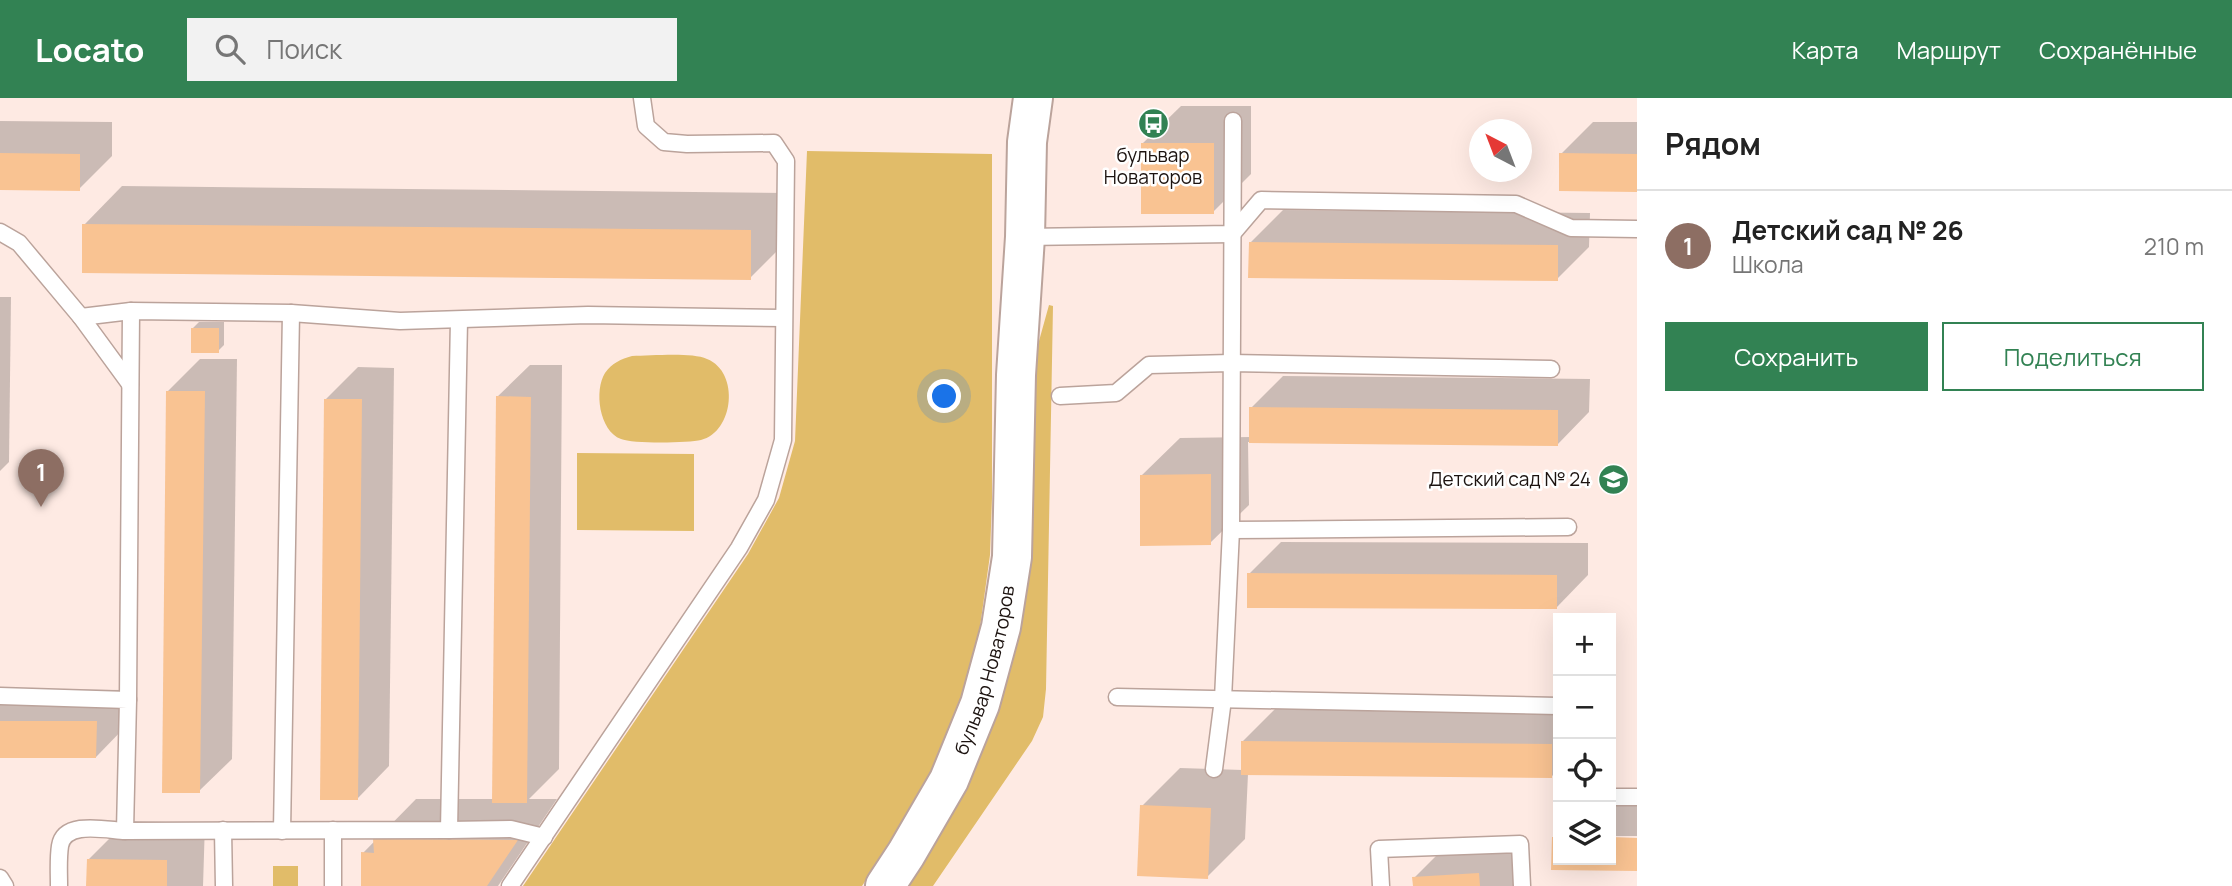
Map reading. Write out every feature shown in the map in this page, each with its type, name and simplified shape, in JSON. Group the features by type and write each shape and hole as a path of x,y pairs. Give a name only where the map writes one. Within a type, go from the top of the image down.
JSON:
{"street":[{"name":"бульвар Новаторов","path":"885,886 949,780 980,704 1001,627 1012,556 1016,374 1025,237 1027,142 1033,98"}],"lane":[{"path":"510,886 703,605 739,548 766,500 783,440 786,161 774,143 664,142 646,127 642,98"},
{"path":"1214,769 1223,699 1231,530 1233,121"},
{"path":"1025,237 1231,234 1261,200 1516,204 1571,228 1637,229"},
{"path":"0,232 19,243 82,317 130,384"},
{"path":"82,317 131,311 291,313 400,321 588,315 783,318"},
{"path":"125,831 131,311"},
{"path":"282,831 291,313"},
{"path":"449,830 459,320"},
{"path":"1060,396 1116,393 1149,365 1231,363 1550,369"},
{"path":"1231,530 1568,527"},
{"path":"0,696 128,699"},
{"path":"1117,697 1553,706"},
{"path":"1616,797 1637,797"},
{"path":"59,886 60,843 66,833 79,829 511,829 544,836"},
{"path":"223,830 224,886"},
{"path":"332,830 333,886"},
{"path":"1381,886 1378,849 1520,844 1522,886"},
{"path":"0,878 5,886"}],"shaded area":[{"path":"807,151 992,154 990,555 980,627 962,699 934,772 862,886 523,886 748,554 779,498 795,441"},
{"path":"1049,305 1053,306 1046,689 1043,717 1032,741 933,886 908,886 966,788 1029,377"},
{"path":"632,356 700,357 718,366 725,376 729,401 720,426 712,435 685,442 636,442 614,435 603,419 599,399 602,380 614,364"},
{"path":"577,453 694,454 694,531 577,530"},
{"path":"273,866 298,866 298,886 273,886"}],"building":[{"path":"1141,143 1214,143 1214,214 1141,214"},
{"path":"0,153 80,154 80,191 0,190"},
{"path":"1559,153 1637,154 1637,192 1559,191"},
{"path":"82,224 751,230 751,280 82,273"},
{"path":"1249,242 1558,245 1558,281 1248,278"},
{"path":"191,328 219,328 219,353 191,353"},
{"path":"166,391 205,391 200,793 162,793"},
{"path":"496,396 531,397 527,803 492,803"},
{"path":"324,399 362,399 358,800 320,800"},
{"path":"1249,407 1558,410 1558,446 1249,443"},
{"path":"1211,474 1211,545 1140,546 1140,475"},
{"path":"1247,573 1557,575 1557,609 1247,608"},
{"path":"0,721 97,721 96,758 0,758"},
{"path":"1241,741 1552,744 1552,778 1241,775"},
{"path":"1140,805 1211,808 1208,879 1137,876"},
{"path":"1552,837 1553,865 1616,865 1616,837 1637,838 1637,871 1551,870"},
{"path":"373,839 518,840 487,886 361,886 361,852 374,853"},
{"path":"87,859 167,860 167,886 86,886"},
{"path":"1479,873 1480,886 1413,886 1412,877"}],"place":[{"name":"бульвар Новаторов","path":"1153,124"},
{"name":"Детский сад № 24","path":"1614,479"},
{"name":"Детский сад № 26","path":"41,507"}]}
